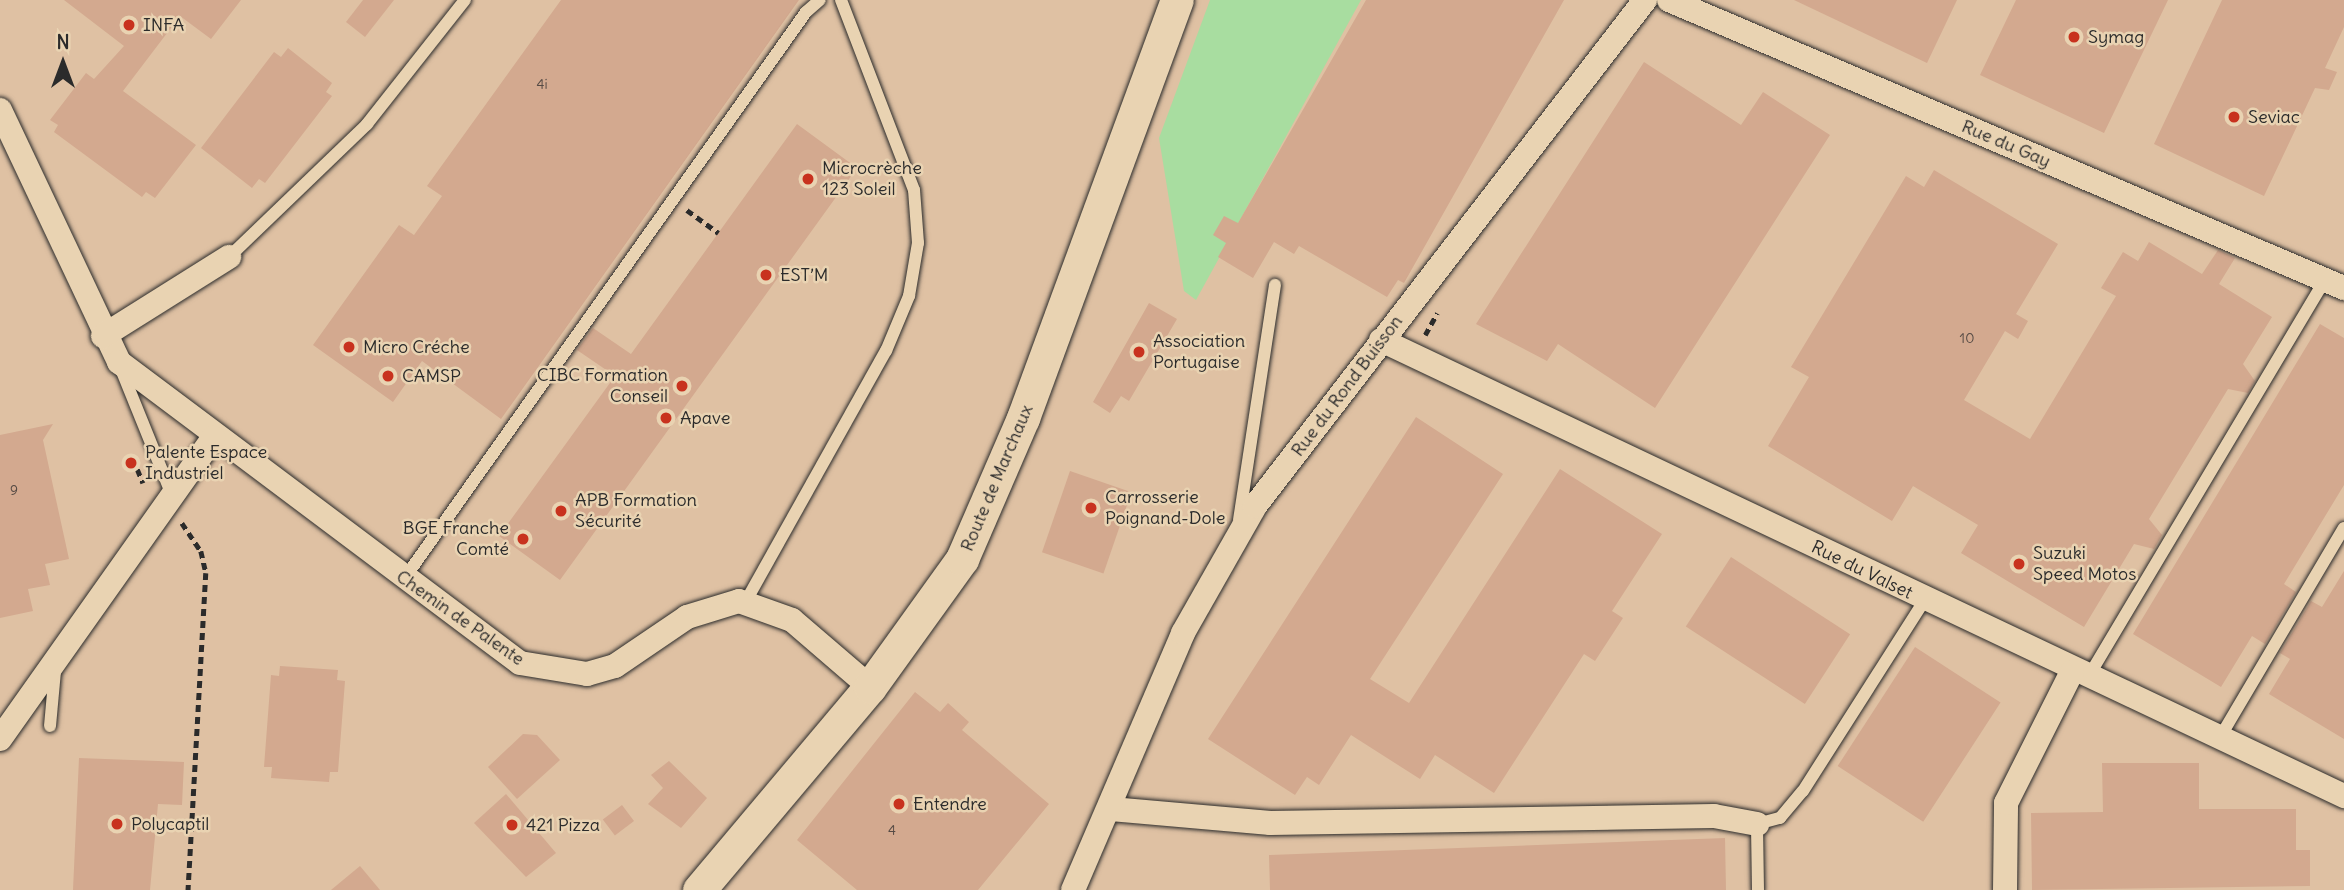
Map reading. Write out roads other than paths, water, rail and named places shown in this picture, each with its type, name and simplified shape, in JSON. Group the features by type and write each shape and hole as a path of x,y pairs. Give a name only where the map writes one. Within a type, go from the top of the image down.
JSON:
{"main road":[{"name":"Route de Marchaux","path":"699,890 870,687 962,559 1023,418 1177,0"}],"street":[{"name":"Rue du Rond Buisson","path":"1073,890 1111,808 1183,633 1237,538 1381,340 1645,0"},
{"name":"Rue du Gay","path":"1669,0 2334,284"},
{"name":"Chemin de Palente","path":"0,110 103,336 118,362 213,438 520,663 541,671 587,674 615,666 687,617 746,601"},
{"path":"103,336 229,257"},
{"name":"Rue du Valset","path":"1381,340 2080,676 2344,796"},
{"path":"0,739 171,493 213,438"},
{"path":"746,601 792,620 870,687"},
{"path":"2005,890 2006,803 2080,676"},
{"path":"1111,808 1270,823 1714,816 1757,824"}],"lane":[{"path":"229,257 367,124 465,0"},
{"path":"404,579 672,199 821,0"},
{"path":"746,601 886,351 909,296 918,243 914,190 841,0"},
{"path":"2080,676 2334,284"},
{"path":"1237,538 1275,285"},
{"path":"118,362 171,493"},
{"path":"2219,739 2344,528"},
{"path":"1758,890 1757,824 1780,818 1803,791 1924,601"},
{"path":"50,726 56,659"}],"place":[{"name":"INFA","path":"129,25"},
{"name":"Symag","path":"2074,37"},
{"name":"Seviac","path":"2234,117"},
{"name":"Microcrèche 123 Soleil","path":"808,179"},
{"name":"EST’M","path":"766,275"},
{"name":"Micro Créche","path":"349,347"},
{"name":"Association Portugaise","path":"1139,352"},
{"name":"CAMSP","path":"388,376"},
{"name":"CIBC Formation Conseil","path":"682,386"},
{"name":"Apave","path":"666,418"},
{"name":"Palente Espace Industriel","path":"131,463"},
{"name":"Carrosserie Poignand-Dole","path":"1091,508"},
{"name":"APB Formation Sécurité","path":"561,511"},
{"name":"BGE Franche Comté","path":"523,539"},
{"name":"Suzuki Speed Motos","path":"2019,564"},
{"name":"Entendre","path":"899,804"},
{"name":"Polycaptil","path":"117,824"},
{"name":"421 Pizza","path":"512,825"}]}
